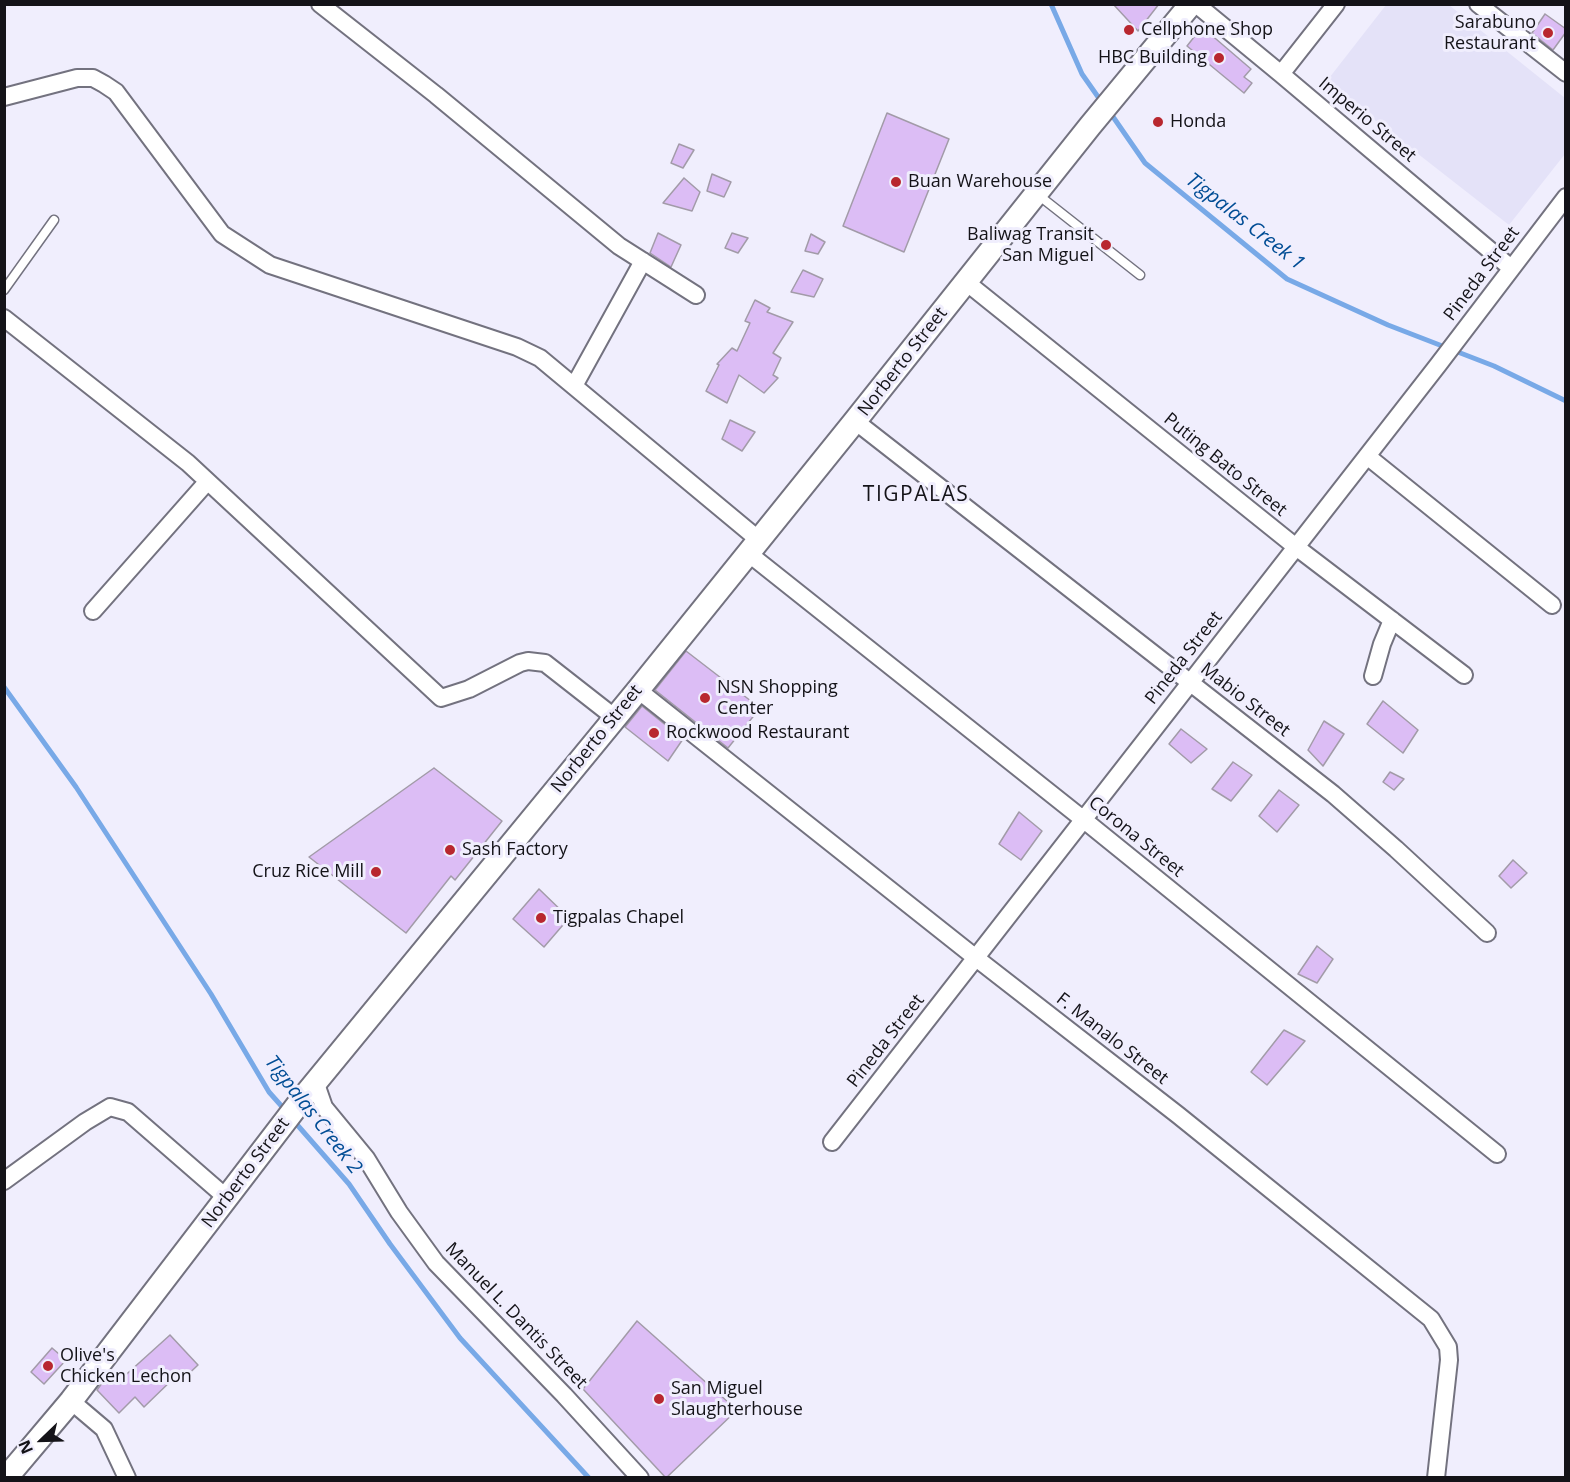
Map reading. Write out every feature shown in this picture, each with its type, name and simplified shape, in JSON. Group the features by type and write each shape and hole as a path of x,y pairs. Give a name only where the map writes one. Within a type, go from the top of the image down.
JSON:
{"main road":[{"name":"Norberto Street","path":"6,1478 71,1401 311,1089 638,690 1090,126 1191,4"}],"street":[{"path":"320,4 436,95 619,246 696,295"},
{"name":"Imperio Street","path":"1196,4 1511,268"},
{"path":"1281,74 1336,4"},
{"path":"1478,4 1566,73"},
{"name":"Corona Street","path":"4,97 76,78 93,78 116,92 222,234 260,259 270,265 517,347 540,358 754,546 1084,820 1497,1154"},
{"name":"Pineda Street","path":"832,1142 1438,365 1566,197"},
{"path":"574,386 642,261"},
{"name":"Puting Bato Street","path":"966,282 1296,547 1464,675"},
{"path":"4,318 188,463 441,698 469,689 528,661 544,663 614,717"},
{"name":"Mabio Street","path":"855,422 1333,794 1487,933"},
{"path":"1367,456 1552,605"},
{"path":"93,611 207,482"},
{"path":"1373,676 1392,620"},
{"name":"F. Manalo Street","path":"638,690 1178,1115 1431,1319 1448,1347 1449,1360 1436,1478"},
{"name":"Manuel L. Dantis Street","path":"311,1089 366,1158 399,1212 436,1263 564,1395 640,1478"},
{"path":"4,1181 85,1122 110,1107 128,1112 228,1198"},
{"path":"71,1401 104,1429 126,1478"}],"lane":[{"path":"1037,194 1140,275"},
{"path":"4,290 54,220"}],"shaded area":[{"path":"1386,5 1449,5 1565,98 1565,154 1509,225 1326,82"}],"building":[{"path":"1113,4 1159,4 1138,31"},
{"name":"Sarabuno Restaurant","path":"1545,14 1566,29 1553,50 1532,33"},
{"name":"HBC Building","path":"1202,27 1251,69 1244,77 1252,83 1244,93 1187,46"},
{"name":"Buan Warehouse","path":"887,113 949,139 904,252 843,226"},
{"path":"679,144 694,150 683,168 671,163"},
{"path":"712,174 731,182 724,197 707,191"},
{"path":"684,178 700,192 692,211 663,203"},
{"path":"658,233 681,245 671,267 650,253"},
{"path":"732,233 748,238 738,253 725,248"},
{"path":"811,234 825,242 818,254 805,251"},
{"path":"803,270 823,279 814,297 791,292"},
{"path":"755,300 770,308 767,312 793,322 773,353 781,358 773,375 778,378 764,393 739,375 727,403 706,391 719,365 717,364 732,348 737,351 750,323 745,321"},
{"path":"730,420 755,432 742,451 722,439"},
{"name":"NSN Shopping Center","path":"686,651 760,708 728,748 655,690"},
{"path":"1383,701 1418,730 1403,753 1367,724"},
{"name":"Rockwood Restaurant","path":"642,706 683,739 668,761 625,727"},
{"path":"1324,721 1344,734 1323,766 1308,750"},
{"path":"1181,729 1207,749 1191,763 1169,744"},
{"path":"1233,762 1252,775 1231,801 1212,789"},
{"path":"434,768 502,821 455,880 451,876 406,933 309,857"},
{"path":"1390,772 1404,779 1394,790 1383,782"},
{"path":"1279,790 1299,805 1277,832 1259,816"},
{"path":"1019,812 1042,831 1021,860 999,844"},
{"path":"1513,860 1527,873 1511,888 1499,876"},
{"name":"Tigpalas Chapel","path":"539,889 569,918 544,947 513,919"},
{"path":"1317,946 1333,959 1317,983 1298,974"},
{"path":"1284,1030 1305,1041 1267,1085 1251,1072"},
{"name":"San Miguel Slaughterhouse","path":"637,1321 737,1410 666,1478 583,1389"},
{"path":"170,1335 198,1365 181,1381 176,1376 144,1407 135,1397 119,1413 97,1390 110,1372 119,1381"},
{"name":"Olive's Chicken Lechon","path":"52,1348 66,1360 44,1384 31,1372"}],"waterway":[{"name":"Tigpalas Creek 1","path":"1051,4 1082,74 1103,104"},
{"name":"Tigpalas Creek 1","path":"1109,111 1145,163 1287,279 1388,325 1494,366 1566,401"},
{"name":"Tigpalas Creek 2","path":"4,687 76,787 211,994 269,1092 285,1110"},
{"name":"Tigpalas Creek 2","path":"293,1120 349,1184 390,1244 460,1338 589,1478"}],"place":[{"name":"Cellphone Shop","path":"1129,30"},
{"name":"Sarabuno Restaurant","path":"1548,33"},
{"name":"HBC Building","path":"1219,58"},
{"name":"Honda","path":"1158,122"},
{"name":"Buan Warehouse","path":"896,182"},
{"name":"Baliwag Transit San Miguel","path":"1106,245"},
{"name":"NSN Shopping Center","path":"705,698"},
{"name":"Rockwood Restaurant","path":"654,733"},
{"name":"Sash Factory","path":"450,850"},
{"name":"Cruz Rice Mill","path":"376,872"},
{"name":"Tigpalas Chapel","path":"541,918"},
{"name":"Olive's Chicken Lechon","path":"48,1366"},
{"name":"San Miguel Slaughterhouse","path":"659,1399"}],"district":[{"name":"TIGPALAS","path":"916,495"}]}
